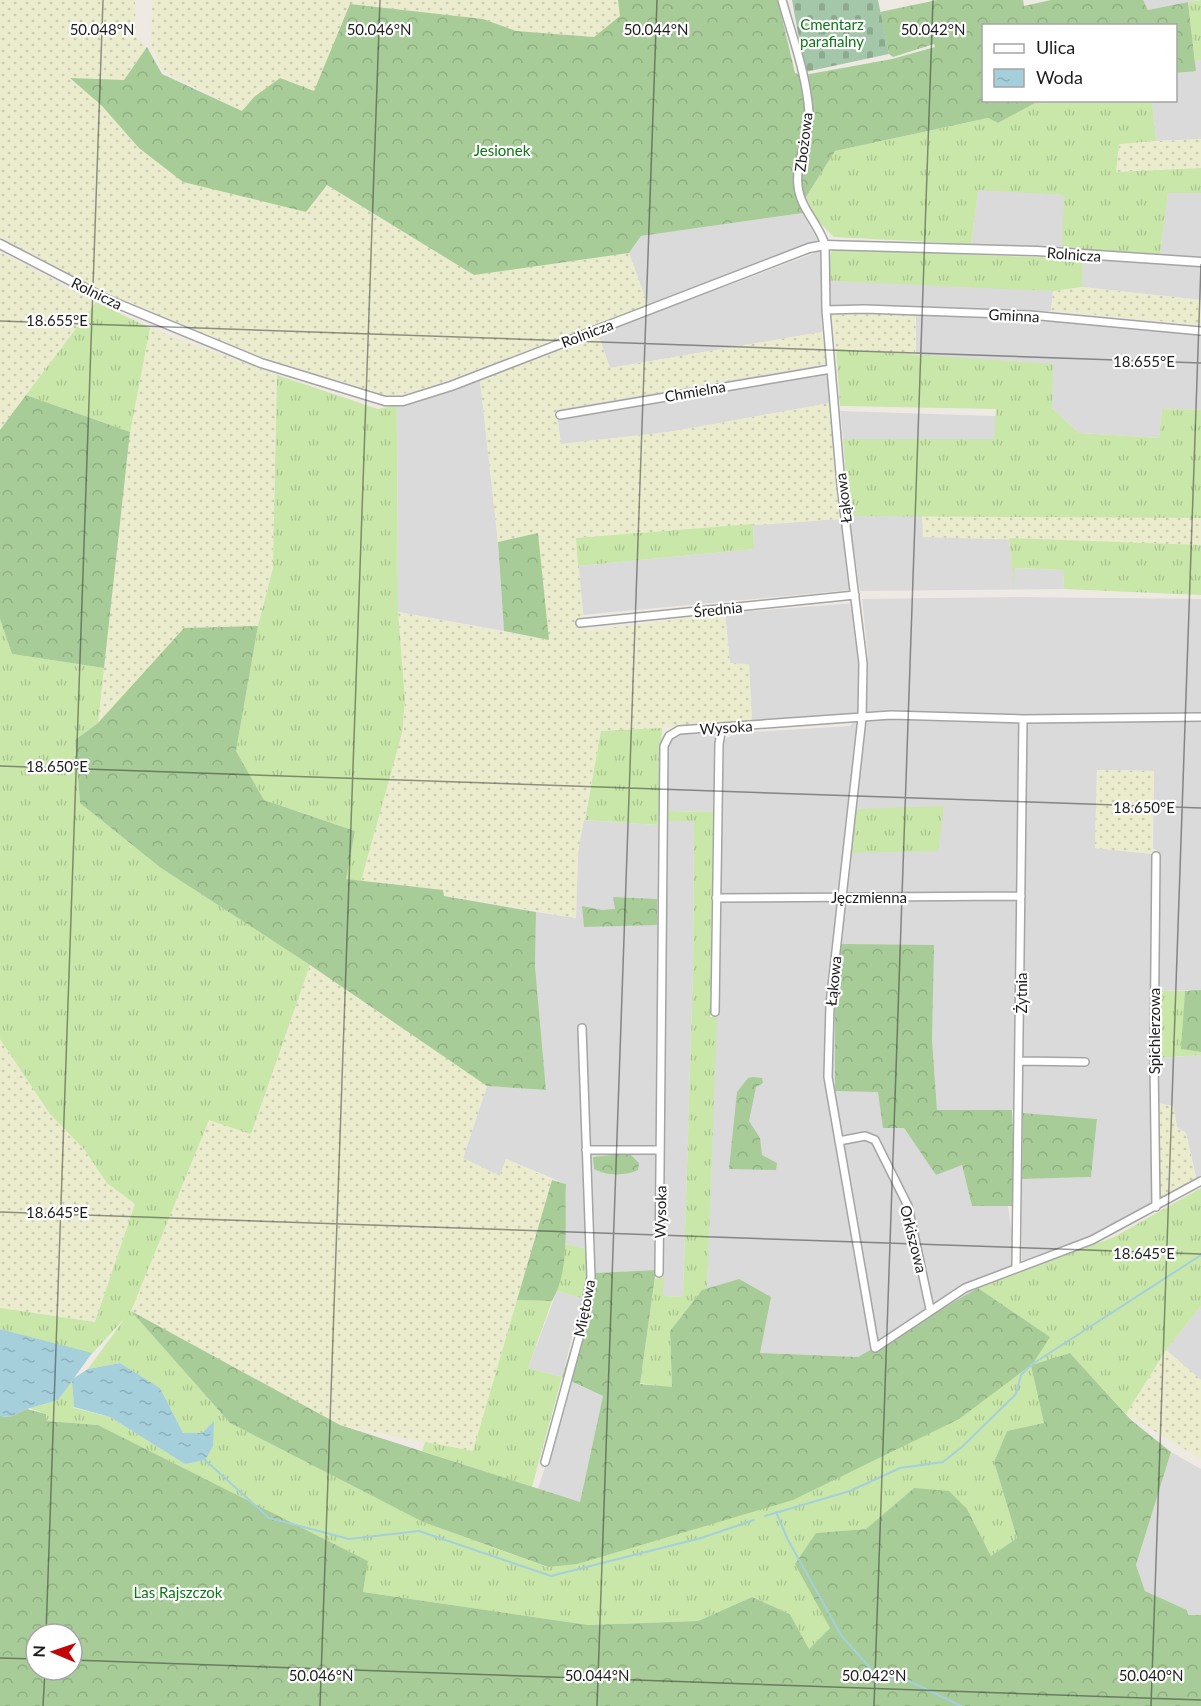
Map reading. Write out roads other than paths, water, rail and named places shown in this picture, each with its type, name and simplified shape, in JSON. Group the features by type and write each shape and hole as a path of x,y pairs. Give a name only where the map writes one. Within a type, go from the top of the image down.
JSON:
{"street":[{"name":"Zbożowa","path":"782,0 809,113 806,138 799,159 798,188 825,245"},
{"name":"Rolnicza","path":"0,243 106,299 261,363 391,402 414,398 451,386 809,248 825,245 1025,251 1201,262"},
{"name":"Łąkowa","path":"825,245 826,310 841,485 863,663 862,718 828,1042 828,1077 875,1348 930,1309 965,1288 1092,1240 1201,1181"},
{"name":"Gminna","path":"826,310 864,309 1029,315 1201,331"},
{"name":"Chmielna","path":"560,415 831,369"},
{"name":"Średnia","path":"580,623 855,595"},
{"name":"Wysoka","path":"659,1273 664,746 669,736 679,730 891,715 1023,719 1201,717"},
{"name":"Żytnia","path":"1016,1267 1023,719"},
{"path":"715,1012 719,744 722,727"},
{"name":"Spichlerzowa","path":"1156,856 1156,1207"},
{"name":"Jęczmienna","path":"716,898 1021,896"},
{"name":"Miętowa","path":"545,1462 580,1334 591,1277 582,1028"},
{"path":"1020,1061 1084,1062"},
{"name":"Orkiszowa","path":"839,1141 865,1137 875,1140 908,1206 930,1309"},
{"path":"586,1150 660,1150"}],"water":[{"path":"0,1329 92,1353 74,1378 88,1369 120,1363 160,1388 183,1433 202,1433 214,1421 213,1446 205,1460 185,1464 110,1417 74,1407 72,1381 58,1400 27,1409 10,1417 0,1416"}],"waterway":[{"path":"765,1516 850,1491 900,1468 943,1462 963,1446 1016,1394 1021,1375 1031,1365 1201,1255"},
{"path":"205,1460 269,1518 349,1539 419,1531 551,1576 701,1538 754,1520"},
{"path":"776,1512 788,1540 841,1635 880,1679 909,1681 961,1706"}],"park label":[{"name":"Cmentarz parafialny","path":"832,32"},
{"name":"Jesionek","path":"502,150"},
{"name":"Las Rajszczok","path":"178,1592"}]}
